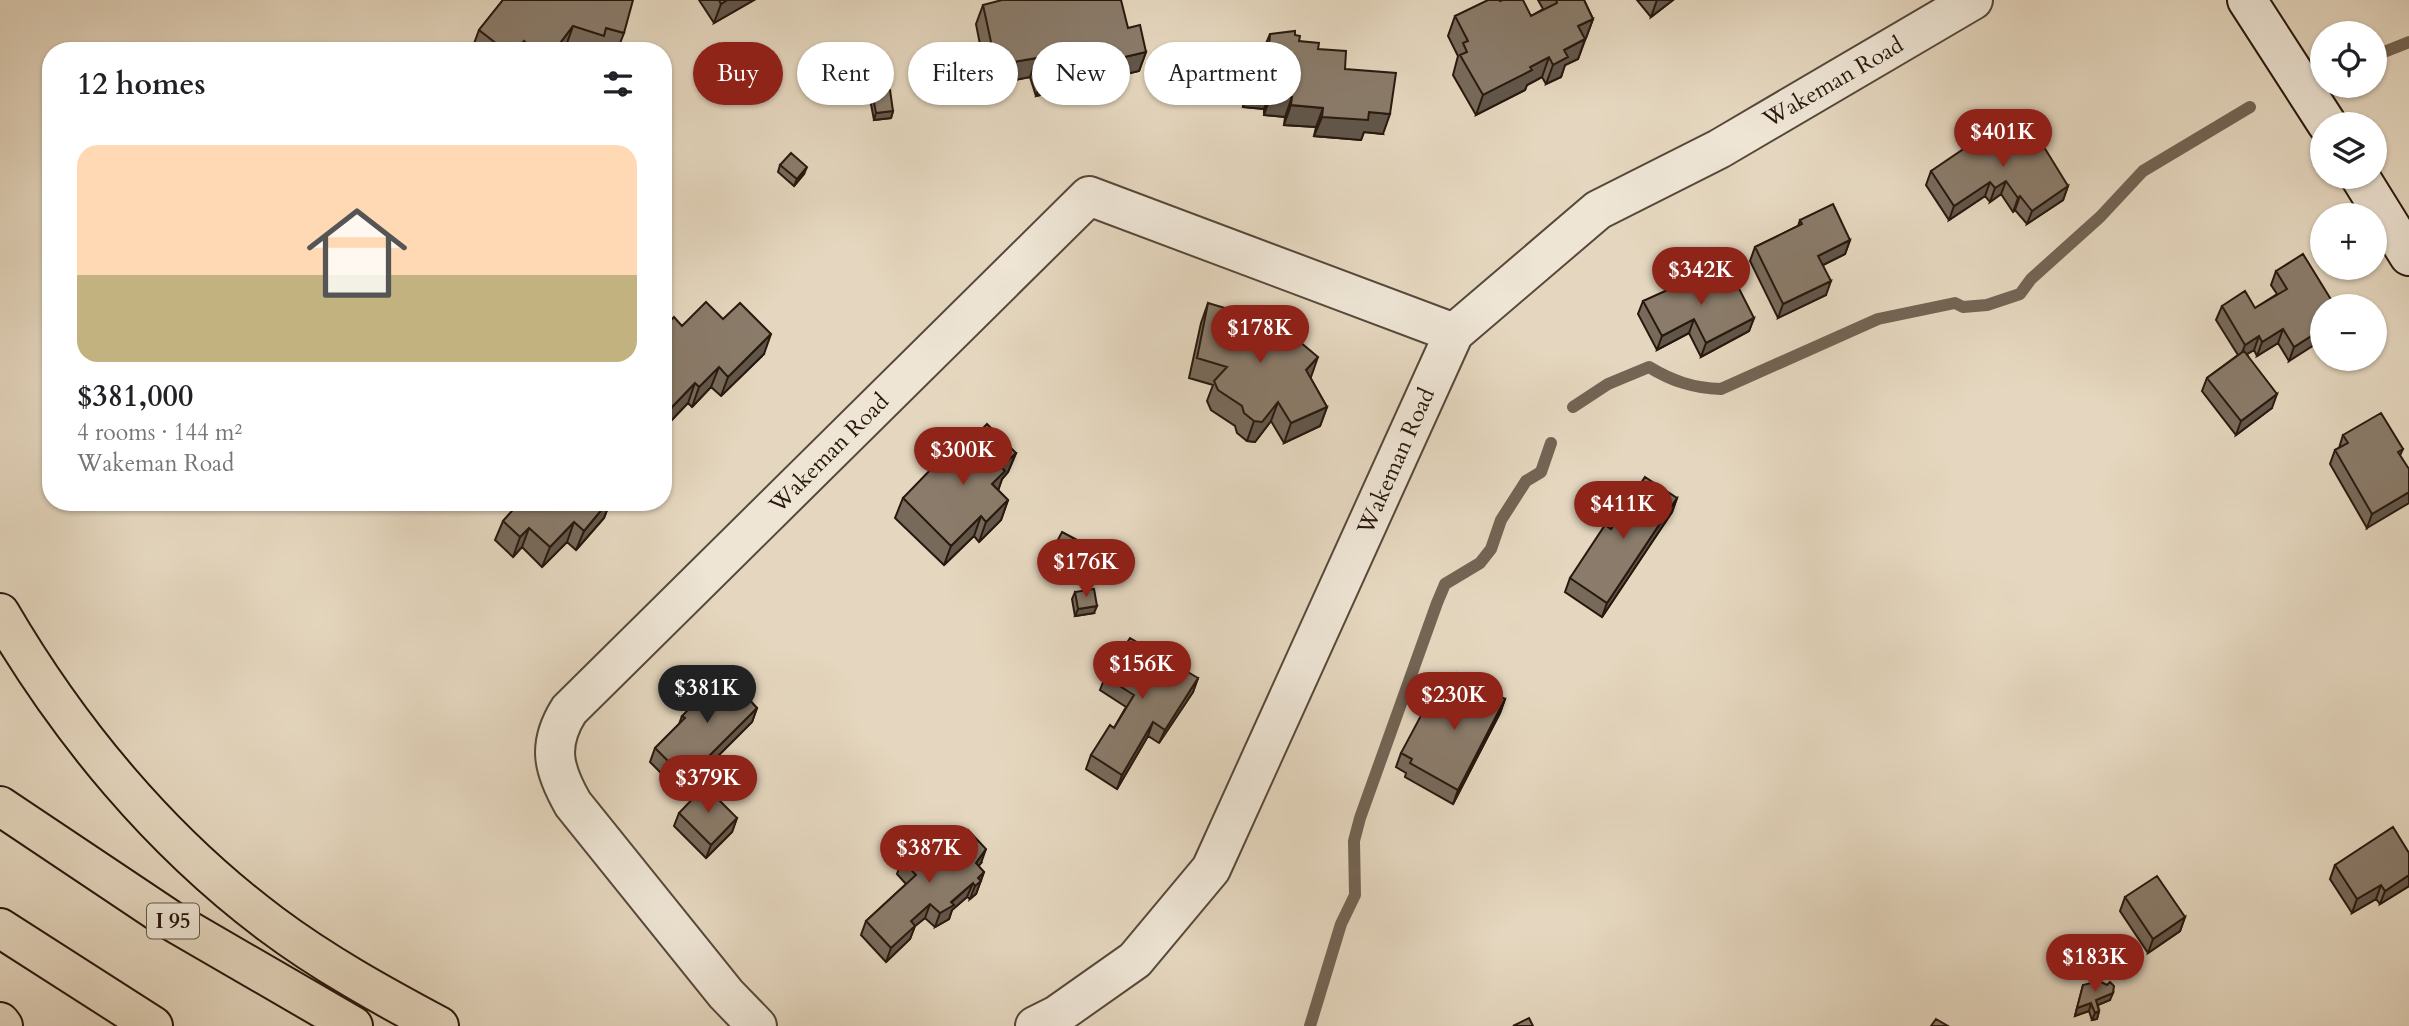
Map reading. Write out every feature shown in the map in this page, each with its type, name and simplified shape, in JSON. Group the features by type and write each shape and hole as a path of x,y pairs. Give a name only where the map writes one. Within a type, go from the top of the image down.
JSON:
{"highway":[{"path":"0,613 58,703 103,762 208,872 271,924 332,966 439,1026"},
{"name":"I 95","path":"0,806 172,920 353,1026"},
{"path":"0,928 153,1026"},
{"path":"0,1022 3,1026"}],"street":[{"name":"Wakeman Road","path":"1035,1026 1058,1015 1135,960 1211,869 1454,333 1598,210 1719,149 1973,0"},
{"path":"2247,0 2319,112"},
{"path":"2367,189 2409,256"},
{"name":"Wakeman Road","path":"757,1026 726,994 573,804 562,785 554,755 556,730 569,709 1089,196 1454,333"}],"building":[{"path":"503,0 633,0 624,33 606,28 604,36 573,26 561,42 494,42 479,30"},
{"path":"1002,0 1121,0 1128,28 1140,25 1144,52 1130,56 1130,42 1032,42 1032,59 1018,61 1018,42 991,42 983,5"},
{"path":"1488,0 1523,0 1531,16 1557,3 1556,0 1584,0 1593,19 1578,26 1585,39 1564,50 1568,57 1553,65 1549,57 1530,67 1532,70 1483,95 1460,55 1467,52 1463,43 1468,41 1455,16"},
{"path":"1295,31 1295,35 1300,36 1299,41 1319,43 1318,49 1346,51 1345,69 1396,73 1390,114 1369,112 1368,120 1322,117 1323,108 1291,105 1301,105 1301,42 1269,42 1270,34"},
{"path":"874,105 892,105 893,111 876,113"},
{"path":"2020,119 2031,137 2036,134 2068,186 2032,211 2006,181 1995,188 1990,182 1954,206 1931,171 1968,146 1972,152"},
{"path":"791,153 807,167 797,179 780,165"},
{"path":"1833,204 1850,240 1818,256 1831,281 1783,304 1755,247 1802,224 1800,220"},
{"path":"2303,254 2310,265 2310,280 2319,280 2328,294 2310,294 2310,337 2294,347 2283,329 2262,342 2259,336 2245,345 2222,306 2245,291 2255,308 2287,289 2276,271"},
{"path":"1729,269 1754,318 1706,343 1694,319 1662,336 1643,301 1696,277 1700,284"},
{"path":"706,302 723,319 740,303 771,334 728,377 719,367 699,387 695,383 672,407 672,319 674,317 682,326"},
{"path":"1208,303 1265,320 1269,316 1318,357 1306,370 1327,407 1291,423 1278,402 1262,422 1254,421 1244,413 1242,406 1218,390 1214,381 1227,367 1197,358"},
{"path":"2244,351 2277,394 2241,421 2207,378"},
{"path":"2381,413 2403,449 2398,452 2409,469 2409,492 2372,514 2335,450 2348,443 2343,435"},
{"path":"987,424 1016,453 1001,467 1005,471 992,484 1008,500 986,522 981,516 951,546 903,498 938,462 947,471 960,458 957,455"},
{"path":"1645,477 1677,498 1607,603 1570,578 1605,525 1611,529"},
{"path":"512,511 601,511 584,531 574,522 550,547 529,528 520,537 503,521"},
{"path":"1062,532 1079,541 1069,560 1052,551"},
{"path":"1094,589 1097,606 1078,609 1075,592"},
{"path":"1130,638 1198,678 1165,730 1153,722 1122,775 1091,755 1110,725 1114,728 1134,695 1105,677"},
{"path":"728,669 747,688 743,693 757,708 686,779 655,748"},
{"path":"1457,673 1505,699 1458,790 1410,763 1412,759 1401,753 1424,710 1434,715"},
{"path":"705,786 737,818 711,845 679,813"},
{"path":"2393,827 2409,853 2409,875 2385,891 2381,885 2357,899 2335,865"},
{"path":"968,830 986,849 976,863 984,872 978,878 981,881 975,886 973,883 951,902 954,905 940,913 930,904 911,921 915,926 891,948 866,921 916,875 902,860 927,838 941,853"},
{"path":"2157,876 2185,917 2153,939 2125,897"},
{"path":"2099,981 2107,985 2110,982 2114,986 2113,993 2096,1000 2099,1011 2095,1013 2091,1003 2077,1008 2083,985"},
{"path":"1529,1018 1533,1026 1513,1026"},
{"path":"1936,1019 1948,1026 1931,1026"}],"waterway":[{"path":"2387,51 2409,42"},
{"path":"1573,407 1608,384 1649,367 1683,383 1721,389 1878,319 1955,303 1963,307 1987,305 2020,294 2031,279 2100,217 2143,171 2250,107"},
{"path":"1310,1026 1341,924 1355,895 1354,841 1360,818 1437,603 1445,584 1480,563 1491,549 1501,520 1526,481 1541,472 1551,443"}]}
